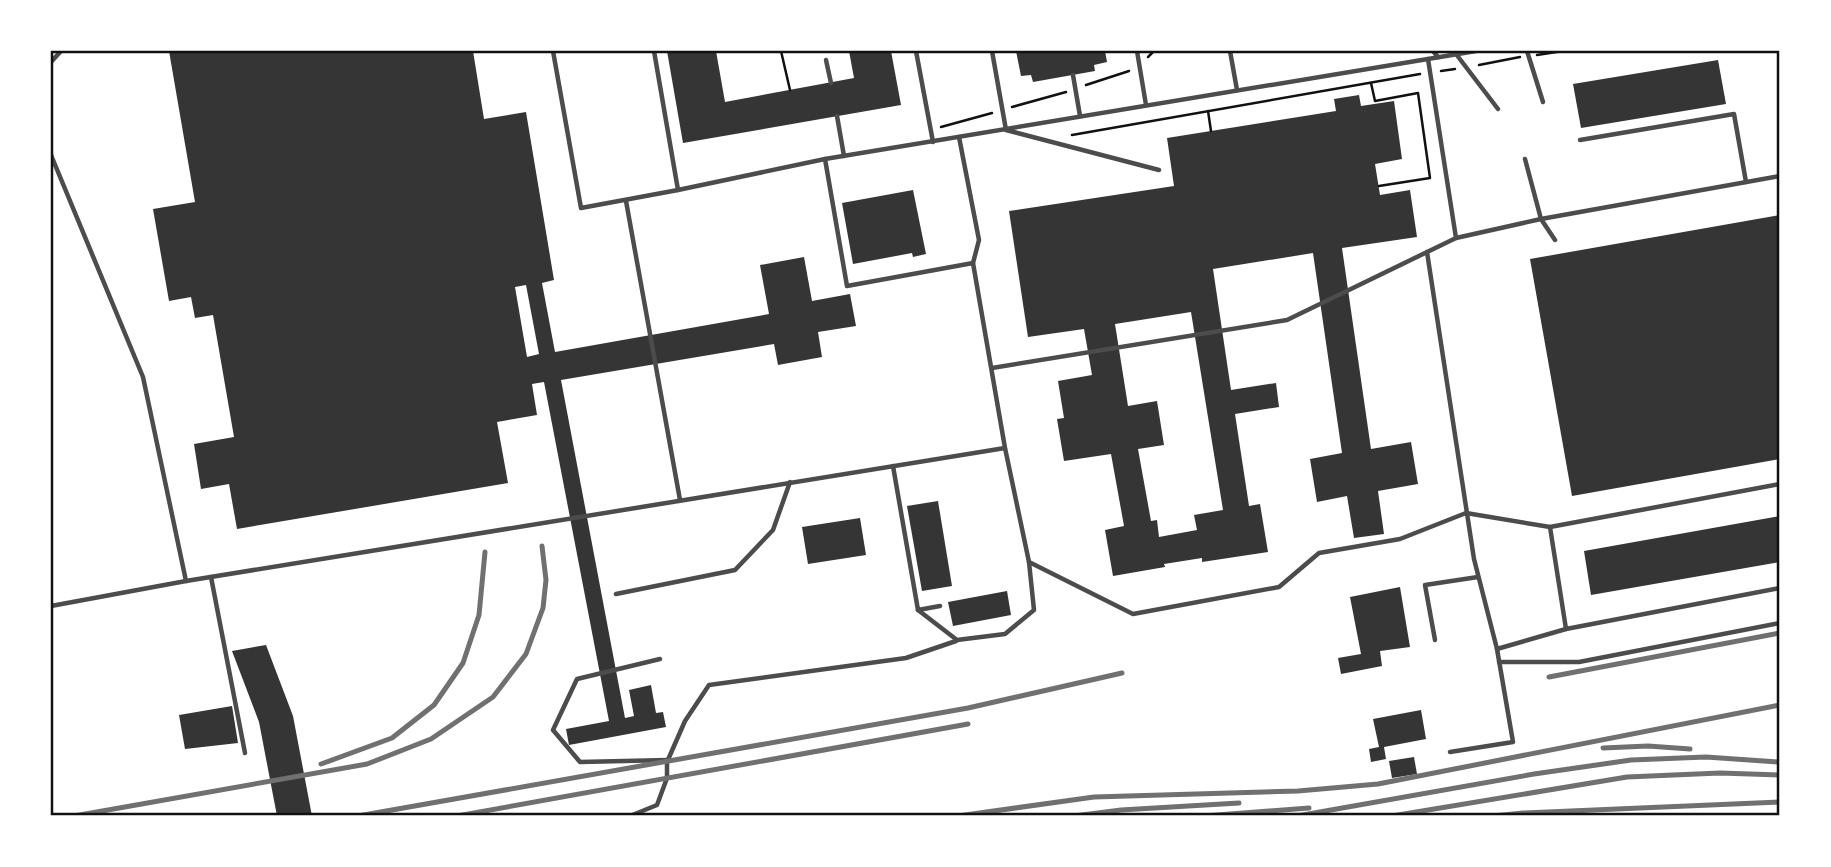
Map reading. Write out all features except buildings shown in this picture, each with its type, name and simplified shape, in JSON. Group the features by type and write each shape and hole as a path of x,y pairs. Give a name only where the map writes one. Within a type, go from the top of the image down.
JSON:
{"lane":[{"path":"51,62 61,51"},
{"path":"553,51 581,208 825,159 1476,51"},
{"path":"654,51 678,190"},
{"path":"916,51 933,142"},
{"path":"992,51 1006,130"},
{"path":"1137,51 1146,105"},
{"path":"1230,51 1237,90"},
{"path":"1433,51 1438,57"},
{"path":"1528,53 1544,102"},
{"path":"1456,54 1498,108"},
{"path":"1428,59 1456,237"},
{"path":"825,60 831,83"},
{"path":"1073,75 1080,116"},
{"path":"1580,140 1734,114 1746,182"},
{"path":"837,116 844,156"},
{"path":"1006,130 1159,170"},
{"path":"630,816 657,805 667,778 668,760 685,721 709,685 906,658 957,640 1005,634 1034,610 1029,562 1005,448 973,263 979,240 959,137"},
{"path":"51,155 143,377 186,581"},
{"path":"825,159 847,286 973,263"},
{"path":"1525,159 1541,219 1555,240"},
{"path":"992,368 1287,320 1456,237 1780,176"},
{"path":"626,201 680,500"},
{"path":"1427,252 1466,513 1478,577 1497,649 1513,742 1450,752"},
{"path":"51,606 186,581 1005,448"},
{"path":"893,466 918,610 957,640"},
{"path":"616,594 735,570 774,530 790,482"},
{"path":"1029,562 1133,614 1279,587 1319,553 1400,540 1466,513 1550,527 1780,484"},
{"path":"1550,527 1566,629"},
{"path":"211,577 245,752"},
{"path":"1435,640 1425,585 1478,577"},
{"path":"1497,649 1566,629 1780,590"},
{"path":"918,610 940,606"},
{"path":"1499,662 1579,662 1780,623"},
{"path":"660,659 577,679 553,730 580,762 668,760"}],"path":[{"path":"781,51 790,90"},
{"path":"931,129 1075,89 1139,67 1154,51"},
{"path":"1072,135 1466,67 1528,53 1563,51"},
{"path":"1371,83 1375,101 1418,93 1430,178 1379,186"},
{"path":"1208,111 1211,131"}],"railway":[{"path":"74,816 367,764 431,739 493,697 526,654 543,608 546,580 542,546"},
{"path":"321,764 392,738 434,705 463,663 479,615 485,552"},
{"path":"1549,677 1780,633"},
{"path":"358,816 968,708 1122,673"},
{"path":"958,816 1094,797 1298,791 1378,784 1780,705"},
{"path":"457,816 968,724"},
{"path":"1603,748 1648,746 1690,749"},
{"path":"1297,816 1534,774 1631,760 1706,757 1778,762"},
{"path":"1392,816 1627,777 1720,773 1780,775"},
{"path":"1493,816 1780,802"},
{"path":"1074,816 1121,810 1239,803"},
{"path":"1204,816 1309,808"}]}
